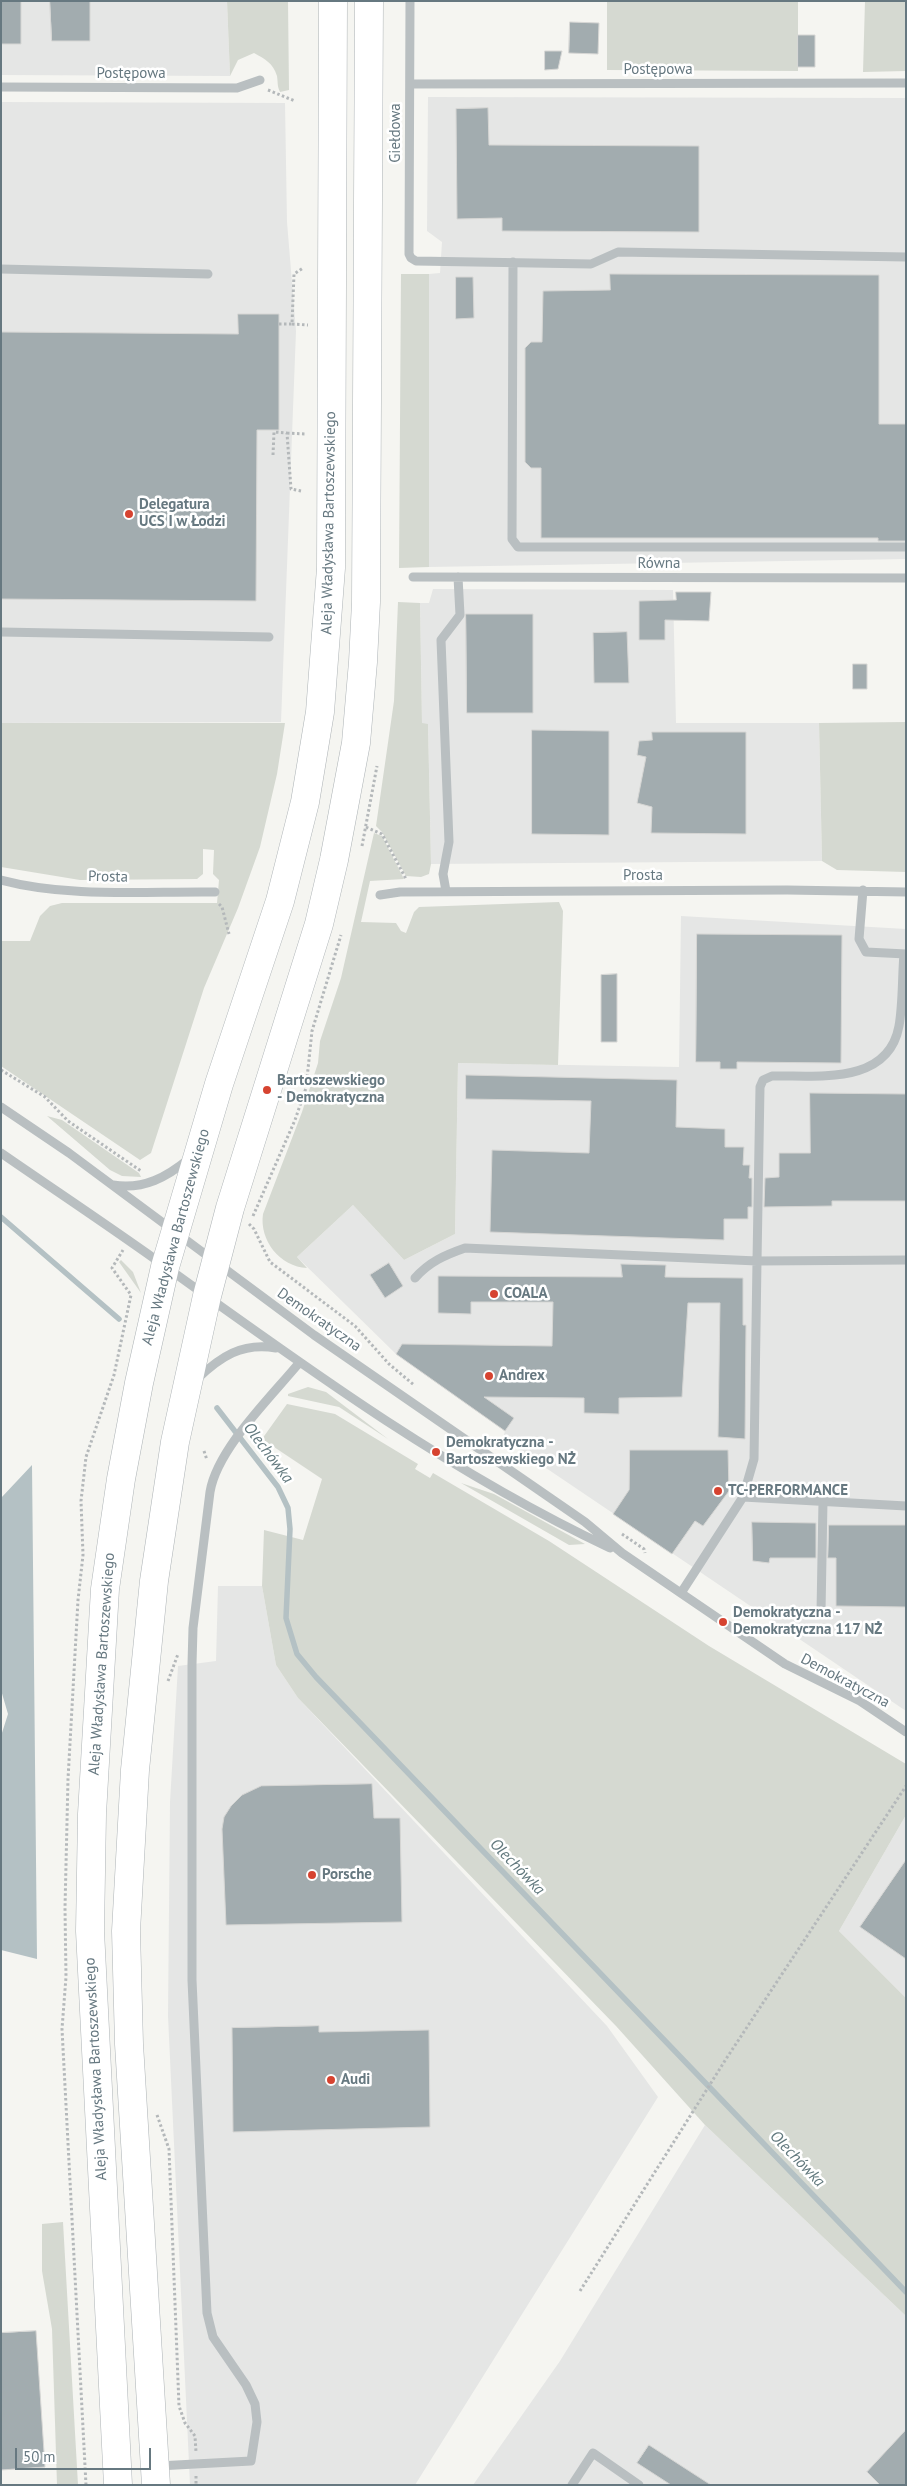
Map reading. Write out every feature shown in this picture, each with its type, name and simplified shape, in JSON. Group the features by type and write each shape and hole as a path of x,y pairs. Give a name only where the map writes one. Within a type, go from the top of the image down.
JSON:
{"main road":[{"name":"Aleja Władysława Bartoszewskiego","path":"118,2485 94,2048 90,1931 92,1814 105,1589 135,1402 165,1267 198,1152 280,902 305,802 325,674 331,568 333,1"},
{"path":"156,2476 129,2044 127,1913 134,1770 154,1581 168,1480 185,1392 215,1263 246,1156 319,924 345,805 356,742 366,602 369,1"}],"street":[{"name":"Giełdowa","path":"410,1 409,254 411,258 416,260 513,262"},
{"name":"Postępowa","path":"1,87 237,88 260,80"},
{"name":"Postępowa","path":"410,84 906,84"},
{"path":"906,257 618,252 591,264 513,262 512,539 518,547 906,547"},
{"path":"1,269 208,274"},
{"name":"Równa","path":"413,577 906,578"},
{"path":"446,891 443,874 449,842 441,640 460,615 458,577"},
{"path":"1,632 270,636"},
{"name":"Prosta","path":"1,880 47,889 210,892"},
{"path":"681,1593 743,1497 754,1459 760,1087 763,1080 772,1076 841,1076 870,1067 884,1055 898,1028 905,954 866,952 859,939 863,890"},
{"name":"Prosta","path":"380,896 409,892 446,891 863,890 906,892"},
{"name":"Demokratyczna","path":"1,1107 113,1185 215,1263 314,1334 585,1522 622,1554 785,1664 860,1701 906,1732"},
{"path":"113,1185 134,1186 147,1184 170,1173 198,1152"},
{"name":"Demokratyczna","path":"1,1153 349,1397 495,1489 622,1554"},
{"path":"414,1278 440,1257 465,1248 757,1261 906,1260"},
{"path":"185,1392 208,1368 233,1351 256,1346 278,1348"},
{"path":"156,2476 251,2462 257,2422 255,2404 249,2391 213,2337 207,2313 192,1980 193,1640 212,1483 221,1460 299,1362"},
{"path":"743,1497 906,1506"},
{"path":"822,1612 823,1501"},
{"path":"572,2485 593,2453 639,2485"}],"path":[{"path":"249,84 295,101"},
{"path":"292,324 294,274 303,268"},
{"path":"279,324 308,325"},
{"path":"273,455 274,432 306,434"},
{"path":"287,433 291,489 301,491"},
{"path":"366,827 382,834 406,878 409,892"},
{"path":"210,892 222,907 229,934"},
{"path":"1,1070 45,1097 68,1121 142,1172 147,1184"},
{"path":"249,1224 254,1229 270,1262 355,1326 389,1364 416,1388"},
{"path":"204,1451 208,1461"},
{"path":"620,1532 644,1549"},
{"path":"166,1686 180,1650 193,1640"},
{"path":"580,2291 717,2073 906,1786"},
{"path":"156,2111 169,2149 179,2406 184,2423 195,2436"}],"shaded area":[{"path":"1,1 227,1 230,76 1,75"},
{"path":"227,1 288,1 289,90 280,92 277,76 271,65 254,53 238,60 230,76"},
{"path":"607,1 798,1 798,71 607,70"},
{"path":"865,1 906,1 906,71 863,72"},
{"path":"428,97 906,98 906,559 429,567 429,274 440,273 442,242 427,231"},
{"path":"1,102 285,103 287,222 296,331 281,722 1,723"},
{"path":"401,274 429,274 429,567 399,568"},
{"path":"433,589 673,590 676,723 819,723 822,861 431,864 428,724 422,724 420,603 429,603"},
{"path":"398,602 420,603 422,723 428,724 431,864 429,874 421,877 406,876 382,832 376,826 394,701"},
{"path":"906,722 906,872 837,870 822,861 819,723"},
{"path":"1,723 285,723 277,774 260,847 238,908 204,988 151,1153 140,1160 1,1066 1,941 30,941 40,916 50,906 62,903 217,903 219,880 213,874 214,850 203,849 203,874 197,879 80,880 1,867"},
{"path":"374,833 382,836 404,879 370,881 361,922 396,923 401,931 406,933 414,912 419,907 559,902 563,911 558,1065 458,1063 455,1234 404,1260 353,1205 297,1257 307,1268 288,1263 273,1250 264,1233 263,1214 302,1112 318,1063 320,1041 341,978"},
{"path":"681,916 906,929 906,1711 503,1439 505,1431 396,1354 297,1257 353,1205 404,1260 455,1234 458,1063 679,1067"},
{"path":"47,1116 62,1120 139,1173 141,1177 122,1176 110,1170"},
{"path":"121,1260 133,1272 141,1293 119,1262"},
{"path":"308,1387 326,1392 388,1439 339,1407 288,1396 288,1394"},
{"path":"287,1404 335,1414 418,1464 415,1469 430,1478 433,1473 549,1541 709,1646 906,1764 906,1815 839,1931 906,1998 906,2316 705,2125 616,2026 298,1698 276,1665 262,1586 264,1530 303,1540 322,1479 262,1439"},
{"path":"32,1465 37,1959 1,1950 1,1736 8,1714 1,1690 1,1498"},
{"path":"461,1483 494,1494 585,1544 569,1545"},
{"path":"218,1586 262,1586 276,1665 298,1698 607,2026 658,2097 415,2485 190,2485 168,2016 170,1802 178,1666 216,1661"},
{"path":"906,1815 906,1998 839,1931"},
{"path":"705,2125 906,2316 906,2485 473,2485 560,2361"},
{"path":"63,2222 78,2485 57,2485 52,2329 42,2271 42,2224"}],"building":[{"path":"1,1 21,1 21,44 1,44"},
{"path":"50,1 90,1 90,41 52,41"},
{"path":"570,22 599,23 598,54 569,53"},
{"path":"798,35 815,35 815,67 798,67"},
{"path":"545,51 562,51 558,69 545,70"},
{"path":"488,108 489,145 699,146 699,232 502,231 502,218 457,219 456,109"},
{"path":"610,274 879,275 879,424 906,424 906,541 878,541 878,538 541,538 541,468 531,468 525,462 525,348 531,342 542,342 543,291 610,290"},
{"path":"456,277 473,277 474,318 456,319"},
{"name":"Delegatura UCS I w Łodzi","path":"238,314 279,314 279,430 257,430 256,601 1,599 1,332 238,334"},
{"path":"676,592 711,592 709,621 665,620 665,640 639,640 639,601 676,600"},
{"path":"466,614 533,614 533,713 467,713"},
{"path":"627,632 629,683 594,683 593,633"},
{"path":"853,664 867,664 867,689 853,689"},
{"path":"532,730 609,731 609,835 532,834"},
{"path":"652,732 746,732 746,834 651,833 652,807 637,803 646,757 637,755 639,741 652,740"},
{"path":"697,934 842,935 841,1063 737,1062 737,1069 720,1069 720,1062 696,1062"},
{"path":"617,974 617,1042 601,1042 601,975"},
{"path":"466,1075 677,1080 676,1127 725,1129 725,1147 744,1147 743,1165 750,1165 749,1178 752,1178 752,1207 748,1207 748,1219 724,1219 724,1240 490,1232 492,1150 589,1153 591,1101 466,1099"},
{"path":"810,1093 906,1094 906,1201 832,1201 832,1206 764,1207 765,1178 779,1177 779,1153 810,1153"},
{"path":"389,1263 403,1286 385,1298 370,1275"},
{"path":"621,1264 666,1265 665,1277 743,1278 743,1325 746,1325 745,1439 718,1437 720,1303 688,1303 682,1397 619,1398 619,1414 584,1413 584,1398 484,1397 514,1418 505,1431 396,1354 402,1344 552,1346 553,1302 471,1302 471,1314 438,1313 438,1276 622,1277"},
{"path":"630,1450 728,1450 729,1491 703,1526 695,1521 672,1554 613,1514 629,1490"},
{"path":"752,1522 816,1523 816,1558 770,1558 769,1563 753,1561"},
{"path":"829,1525 906,1525 906,1607 836,1606 836,1558 828,1558"},
{"name":"Porsche","path":"372,1784 374,1818 400,1818 402,1922 226,1925 222,1829 224,1817 231,1806 242,1795 261,1786"},
{"path":"906,1860 906,1959 860,1927"},
{"name":"Audi","path":"319,2026 319,2032 429,2030 430,2127 233,2132 232,2028"},
{"path":"36,2331 45,2467 1,2470 1,2333"},
{"path":"906,2430 906,2485 880,2485 867,2472"},
{"path":"649,2445 711,2485 671,2485 637,2463"}],"waterway":[{"name":"Olechówka","path":"1,1217 119,1319"},
{"name":"Olechówka","path":"217,1408 278,1487 288,1508 290,1529 286,1618 297,1654 316,1677 906,2292"}],"place":[{"name":"Delegatura UCS I w Łodzi","path":"129,514"},
{"name":"Bartoszewskiego - Demokratyczna","path":"267,1090"},
{"name":"COALA","path":"494,1294"},
{"name":"Andrex","path":"489,1376"},
{"name":"Demokratyczna - Bartoszewskiego NŻ","path":"436,1452"},
{"name":"TC-PERFORMANCE","path":"718,1491"},
{"name":"Demokratyczna - Demokratyczna 117 NŻ","path":"723,1622"},
{"name":"Porsche","path":"312,1875"},
{"name":"Audi","path":"331,2080"}]}
